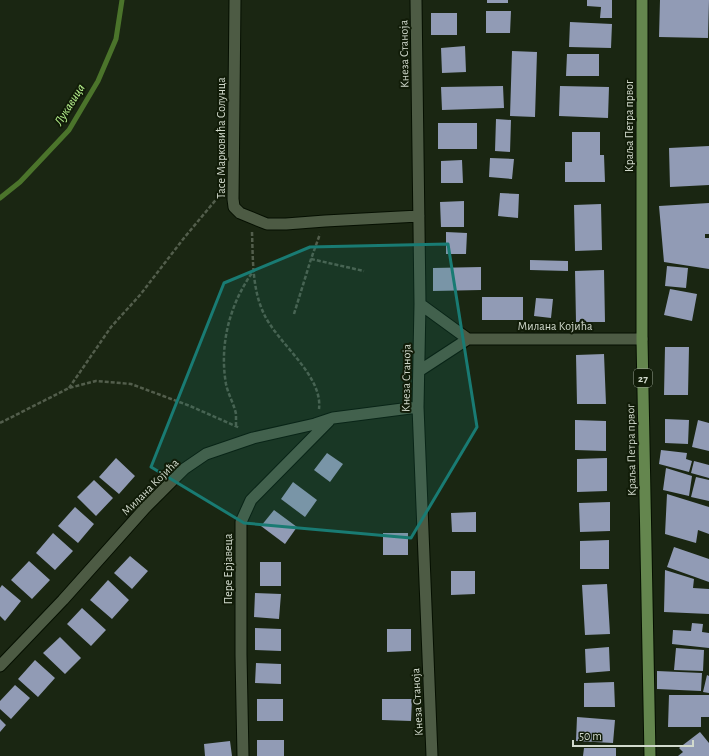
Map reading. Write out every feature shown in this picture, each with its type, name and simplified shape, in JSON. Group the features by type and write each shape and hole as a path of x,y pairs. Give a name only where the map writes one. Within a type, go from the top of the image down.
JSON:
{"main road":[{"name":"Краља Петра првог","path":"642,0 642,339 650,756"}],"street":[{"name":"Тасе Марковића Солунца","path":"235,0 234,207 240,213 267,224 419,216"},
{"name":"Кнеза Станоја","path":"416,0 420,304 418,407 432,756"},
{"path":"419,371 468,339 420,304"},
{"name":"Милана Којића","path":"468,339 642,339"},
{"name":"Милана Којића","path":"0,666 63,600 146,508 184,469 206,454 253,438 315,424 333,418 418,407"},
{"name":"Пере Ерјавеца","path":"243,756 241,522 251,500 333,418"}],"path":[{"path":"69,388 111,327 140,295 202,217 233,181"},
{"path":"251,218 255,285 258,299 272,328 309,374 314,385 319,407 315,424"},
{"path":"294,314 311,259 325,221"},
{"path":"311,259 364,271"},
{"path":"236,426 236,413 226,386 224,357 226,338 229,319 235,303 254,270"},
{"path":"0,423 69,388 96,381 131,384 190,406 236,426 253,438"}],"highlighted area":[{"path":"448,244 477,427 411,538 244,523 151,467 224,283 310,247"}],"building":[{"path":"487,0 508,0 508,3 487,3"},
{"path":"587,0 612,0 612,18 600,18 601,7 587,6"},
{"path":"660,0 709,0 708,38 659,37"},
{"path":"486,11 511,11 510,33 486,33"},
{"path":"431,13 457,13 457,35 431,35"},
{"path":"570,22 612,24 611,48 569,47"},
{"path":"465,46 466,72 442,73 441,48"},
{"path":"512,51 537,52 535,117 510,116"},
{"path":"567,54 599,54 599,76 566,76"},
{"path":"503,86 504,108 442,110 441,87"},
{"path":"560,86 609,87 608,118 559,116"},
{"path":"496,119 511,120 510,152 495,151"},
{"path":"438,123 477,123 477,149 438,149"},
{"path":"572,132 600,132 600,155 604,155 605,182 565,182 565,162 572,162"},
{"path":"709,146 709,185 670,187 669,148"},
{"path":"490,158 514,159 512,179 489,177"},
{"path":"462,160 463,183 441,183 441,161"},
{"path":"500,193 519,194 518,218 498,216"},
{"path":"464,201 464,227 441,227 440,202"},
{"path":"709,203 709,234 705,234 705,238 709,238 709,269 664,262 659,206"},
{"path":"601,204 602,250 575,251 574,205"},
{"path":"446,232 467,233 466,254 446,254"},
{"path":"530,260 568,261 568,271 530,270"},
{"path":"667,266 688,268 686,288 665,286"},
{"path":"481,267 481,290 433,291 433,268"},
{"path":"604,270 605,322 576,322 575,271"},
{"path":"670,289 697,294 692,321 664,315"},
{"path":"482,297 523,297 523,320 482,320"},
{"path":"536,298 553,299 551,318 534,316"},
{"path":"665,347 689,347 688,395 664,395"},
{"path":"604,354 606,404 577,404 576,355"},
{"path":"665,419 689,420 688,444 665,443"},
{"path":"575,420 606,421 606,451 575,450"},
{"path":"698,420 709,423 709,451 692,447"},
{"path":"661,450 687,453 686,459 692,461 689,472 659,464"},
{"path":"327,453 343,464 330,482 314,470"},
{"path":"116,458 135,476 119,494 99,477"},
{"path":"607,458 607,491 577,492 577,459"},
{"path":"694,461 709,465 709,478 691,473"},
{"path":"666,468 692,476 689,496 663,490"},
{"path":"696,477 709,480 709,501 691,497"},
{"path":"94,480 113,498 96,516 77,497"},
{"path":"293,482 317,500 305,517 281,499"},
{"path":"667,494 709,507 709,534 698,530 696,543 665,534"},
{"path":"610,502 610,531 580,532 579,503"},
{"path":"75,507 94,524 78,543 58,526"},
{"path":"274,510 297,527 285,544 261,526"},
{"path":"476,512 476,532 452,532 451,513"},
{"path":"53,533 73,551 55,570 36,553"},
{"path":"383,533 408,533 408,555 383,555"},
{"path":"609,540 609,569 580,569 580,541"},
{"path":"674,547 709,559 709,582 667,567"},
{"path":"130,556 148,571 132,589 114,573"},
{"path":"29,561 50,580 32,599 11,580"},
{"path":"260,562 281,562 281,586 260,586"},
{"path":"665,570 694,579 693,588 709,589 709,614 664,612"},
{"path":"451,571 475,571 475,594 451,595"},
{"path":"108,580 129,600 112,619 90,600"},
{"path":"607,584 610,634 585,635 582,585"},
{"path":"2,585 21,601 5,621 0,616 0,588"},
{"path":"255,593 281,594 279,619 254,617"},
{"path":"82,608 106,630 91,646 67,624"},
{"path":"692,623 703,624 702,632 709,633 709,648 672,644 673,630 691,631"},
{"path":"255,628 281,629 281,651 255,650"},
{"path":"387,629 411,629 411,651 387,652"},
{"path":"60,637 81,658 65,674 43,653"},
{"path":"609,647 610,671 586,673 585,649"},
{"path":"676,648 704,650 703,671 674,670"},
{"path":"35,660 55,678 38,697 18,679"},
{"path":"256,663 281,664 281,684 255,683"},
{"path":"657,671 702,673 701,691 657,689"},
{"path":"707,675 709,676 709,693 703,692"},
{"path":"614,682 615,707 584,707 584,683"},
{"path":"15,685 30,698 11,719 0,709 0,701"},
{"path":"669,695 709,695 709,717 701,717 701,727 668,727"},
{"path":"257,699 283,699 283,721 257,721"},
{"path":"382,699 412,699 411,721 382,720"},
{"path":"577,717 615,720 613,743 576,741"},
{"path":"0,719 6,725 0,732"},
{"path":"700,732 709,743 709,756 678,756 683,752 679,748"},
{"path":"257,740 284,740 284,756 257,756"},
{"path":"230,741 232,756 205,756 204,744"},
{"path":"584,748 616,748 616,756 583,756"}],"waterway":[{"name":"Лукавица","path":"0,198 20,182 69,130 98,81 116,39 122,0"}]}
